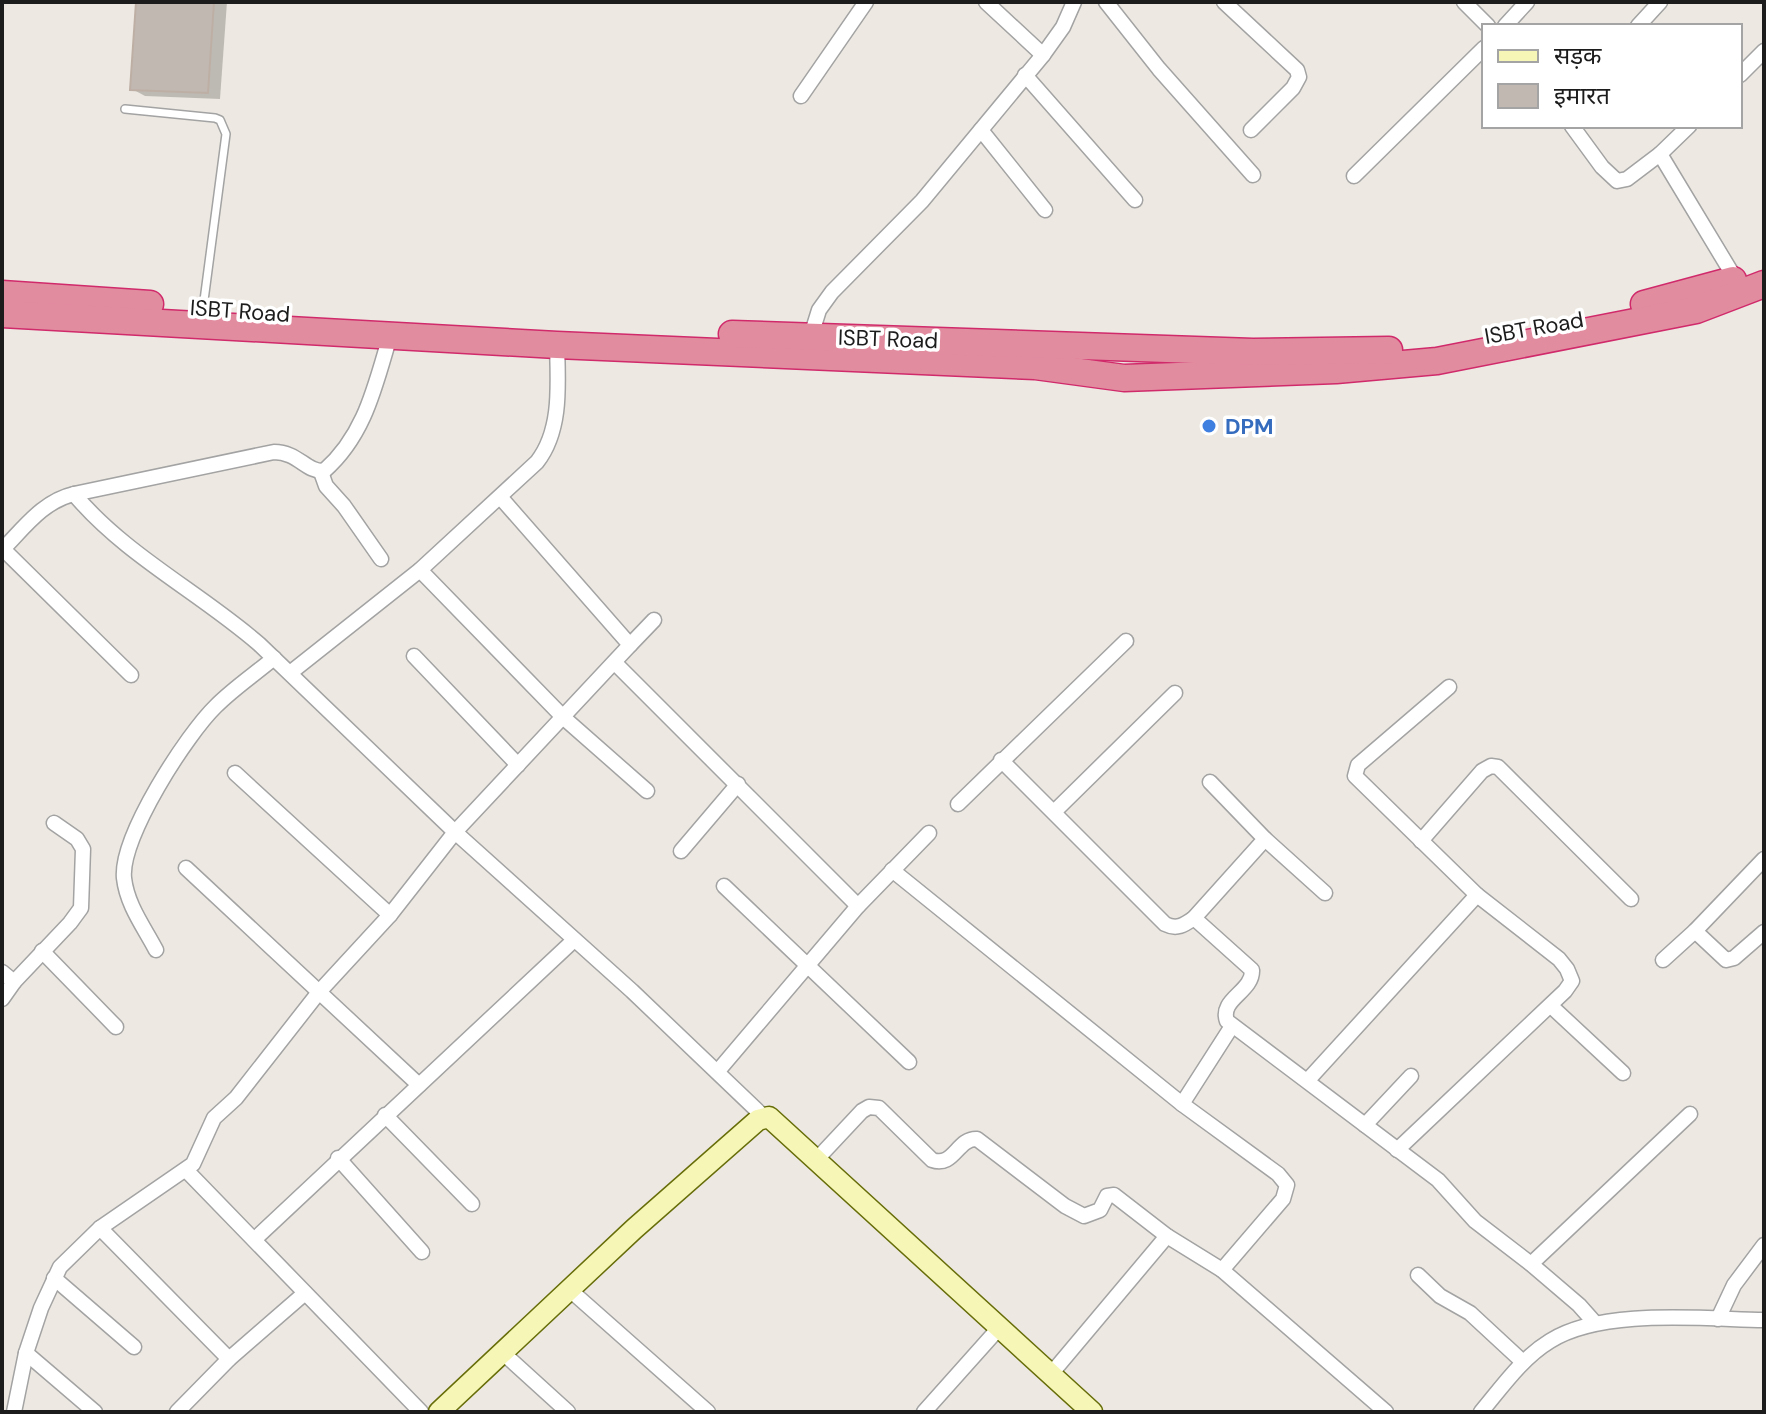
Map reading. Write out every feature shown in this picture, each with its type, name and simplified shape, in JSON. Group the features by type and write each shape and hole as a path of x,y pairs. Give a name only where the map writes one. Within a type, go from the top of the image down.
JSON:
{"highway":[{"name":"ISBT Road","path":"2,294 203,308 462,332 1252,362 1396,350 1569,325 1736,280 1764,267"},
{"path":"1252,362 1336,370 1437,361 1696,310 1764,284"},
{"path":"2,314 390,336 462,332 557,345 808,346"}],"street":[{"path":"801,96 866,2"},
{"path":"986,2 1043,55"},
{"path":"808,346 819,310 832,292 922,201 1043,55 1063,27 1074,2"},
{"path":"1106,2 1159,69 1253,175"},
{"path":"1224,2 1297,70 1299,77 1293,88 1251,130"},
{"path":"1464,2 1486,24"},
{"path":"1507,24 1527,2"},
{"path":"1640,24 1660,2"},
{"path":"1354,176 1482,50"},
{"path":"1742,73 1764,51"},
{"path":"1025,75 1135,200"},
{"path":"1573,128 1602,167 1617,181 1627,179 1660,154 1687,128"},
{"path":"981,130 1045,210"},
{"path":"1660,154 1736,280"},
{"path":"321,472 342,453 362,424 390,336"},
{"path":"290,673 420,570 537,462 549,441 558,391 557,345"},
{"path":"131,675 3,549 41,510 58,498 74,494 274,452 292,454 321,472"},
{"path":"321,472 326,486 381,559"},
{"path":"74,494 99,520 184,589 226,615 274,658 455,832 632,991 765,1118"},
{"path":"501,498 630,645"},
{"path":"420,570 564,718 647,791"},
{"path":"14,1412 26,1353 54,1278 69,1257 100,1228 186,1170 197,1159 214,1118 236,1098 319,992 390,915 455,832 654,620"},
{"path":"958,804 1126,641"},
{"path":"414,656 518,765"},
{"path":"156,950 127,894 124,875 128,844 195,731 215,706 274,658"},
{"path":"615,663 858,906"},
{"path":"1397,1150 1551,1006 1572,981 1559,959 1477,895 1358,782 1355,771 1387,738 1449,687"},
{"path":"1054,812 1175,693"},
{"path":"1001,760 1165,924 1177,928 1194,918 1265,839"},
{"path":"1421,841 1482,771 1491,766 1498,767 1631,899"},
{"path":"235,773 390,915"},
{"path":"1210,782 1265,839 1325,893"},
{"path":"681,851 738,784"},
{"path":"2,999 81,908 83,849 77,839 54,823"},
{"path":"718,1071 858,906 929,833"},
{"path":"1663,960 1764,859"},
{"path":"186,868 419,1085"},
{"path":"892,870 1182,1104 1278,1174 1287,1185 1283,1199 1222,1270"},
{"path":"724,886 909,1062"},
{"path":"1308,1080 1477,895"},
{"path":"1194,918 1252,970 1251,981 1225,1011 1225,1017 1232,1026 1438,1180 1486,1231 1531,1264 1595,1323"},
{"path":"1695,931 1726,960 1734,958 1764,932"},
{"path":"255,1239 573,941"},
{"path":"42,951 116,1027"},
{"path":"2,972 14,982"},
{"path":"1551,1006 1623,1073"},
{"path":"1182,1104 1232,1026"},
{"path":"1365,1125 1411,1076"},
{"path":"817,1159 862,1111 873,1107 879,1108 932,1160 945,1162 965,1141 977,1139 1065,1206 1084,1216 1100,1210 1107,1196 1114,1195 1167,1236 1222,1270 1386,1412"},
{"path":"1531,1264 1690,1114"},
{"path":"385,1115 472,1204"},
{"path":"439,1412 758,1120 765,1118 775,1120 1092,1412"},
{"path":"338,1158 422,1252"},
{"path":"186,1170 421,1412"},
{"path":"100,1228 229,1359"},
{"path":"1051,1374 1167,1236"},
{"path":"1718,1319 1734,1285 1764,1245"},
{"path":"1418,1275 1440,1296 1470,1313 1523,1362"},
{"path":"54,1278 134,1347"},
{"path":"570,1290 708,1412"},
{"path":"177,1412 229,1359 305,1293"},
{"path":"1481,1412 1523,1362 1551,1340 1595,1323 1764,1320"},
{"path":"924,1412 999,1328"},
{"path":"502,1352 568,1412"},
{"path":"26,1353 95,1412"}],"lane":[{"path":"125,109 215,118 224,126 226,134 203,308"}],"building":[{"path":"136,2 214,2 208,93 130,90"}],"place":[{"name":"DPM","path":"1209,426"}]}
